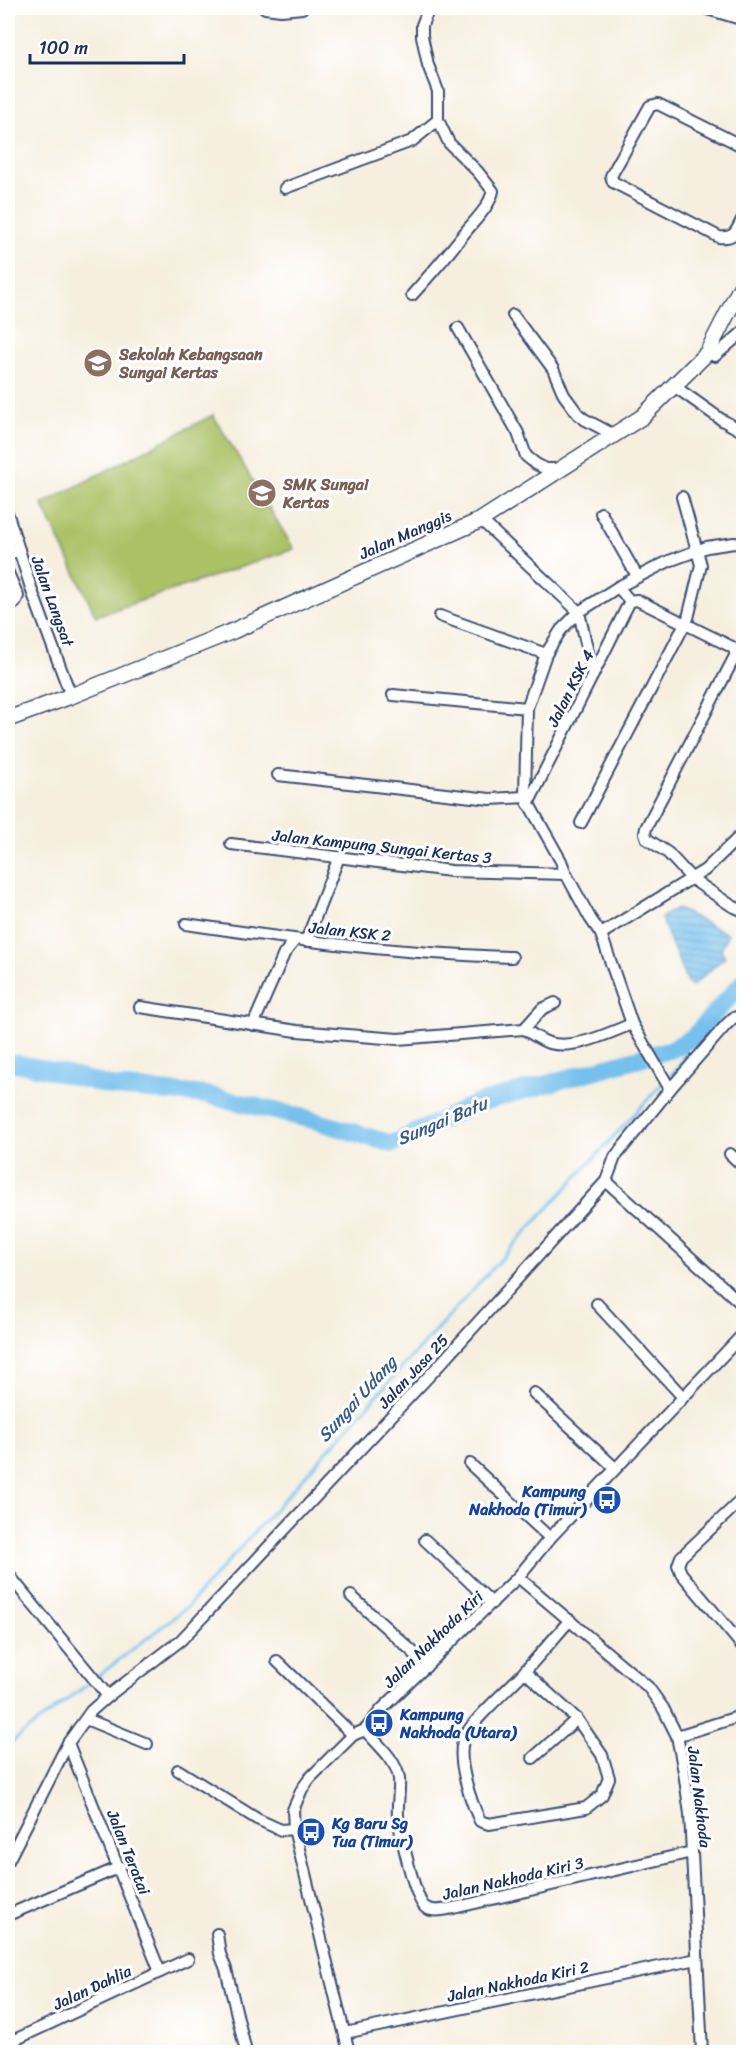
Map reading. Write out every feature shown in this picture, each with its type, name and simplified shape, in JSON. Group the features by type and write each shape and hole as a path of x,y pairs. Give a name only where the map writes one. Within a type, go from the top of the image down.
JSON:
{"street":[{"path":"265,8 281,10 303,8"},
{"path":"412,295 482,212 492,191 478,172 449,143 438,120 438,91 428,65 422,36 422,25 429,8"},
{"path":"704,8 744,20"},
{"path":"744,147 658,104 650,105 610,177 613,183 719,237 727,238 734,235 744,216"},
{"path":"285,188 412,141 438,120"},
{"name":"Jalan Manggis","path":"8,719 233,631 481,520 642,417 706,353 744,281"},
{"path":"513,315 553,369 564,395 578,414 614,435"},
{"path":"458,328 518,433 526,456 546,469 560,469"},
{"path":"706,353 716,356 744,331"},
{"path":"674,386 722,420 744,432"},
{"path":"581,823 688,618 701,565 682,497"},
{"path":"601,513 637,576"},
{"name":"Jalan Langsat","path":"8,515 32,591 71,696"},
{"path":"481,520 579,612 593,675"},
{"path":"668,1086 635,1027 601,934 526,800 527,708 546,654 561,630 579,612 637,576 669,561 698,550 721,545 744,544"},
{"path":"8,555 19,550"},
{"path":"8,573 18,596 15,603"},
{"path":"618,587 630,601 637,600 732,647 735,651 735,656 645,833 648,839 668,853 692,879 732,906 744,910"},
{"name":"Jalan KSK 4","path":"526,800 630,601"},
{"path":"440,616 546,654"},
{"path":"393,695 527,708"},
{"path":"278,775 490,799 526,800"},
{"path":"601,934 705,870 744,832"},
{"name":"Jalan Kampung Sungai Kertas 3","path":"231,844 451,871 566,874"},
{"path":"253,1025 284,954 300,941 339,857"},
{"name":"Jalan KSK 2","path":"186,924 300,941 444,956 512,957"},
{"path":"524,1029 542,1009 555,1003"},
{"path":"140,1007 297,1031 398,1039 524,1029 548,1043 565,1045 635,1027"},
{"name":"Jalan Jasa 25","path":"8,1861 68,1743 91,1711 181,1640 443,1361 606,1181 615,1157 668,1086 738,1017"},
{"path":"730,1154 744,1167"},
{"path":"606,1181 744,1306"},
{"path":"597,1304 682,1396"},
{"name":"Jalan Nakhoda Kiri","path":"349,2052 294,1829 294,1810 302,1789 352,1735 364,1730 381,1710 518,1577 550,1538 744,1333"},
{"path":"534,1393 615,1468"},
{"path":"470,1464 550,1538"},
{"path":"744,1504 738,1503 681,1557 678,1565 681,1573 744,1648"},
{"path":"425,1540 492,1603"},
{"path":"8,1574 108,1696"},
{"name":"Jalan Nakhoda","path":"518,1577 648,1687 663,1708 677,1736 690,1814 702,2052"},
{"path":"351,1596 413,1652 426,1667"},
{"path":"525,1672 577,1719 602,1755 609,1778 602,1795 586,1808 489,1824 480,1821 471,1802 462,1760 463,1740 473,1725 525,1672 570,1620"},
{"path":"277,1661 352,1735"},
{"path":"677,1736 744,1715"},
{"path":"86,1719 147,1744"},
{"path":"533,1758 577,1719"},
{"name":"Jalan Nakhoda Kiri 3","path":"364,1730 393,1763 399,1779 398,1814 404,1845 418,1896 424,1907 433,1911 692,1852"},
{"name":"Jalan Teratai","path":"68,1743 120,1867 160,1972"},
{"path":"178,1770 257,1819 281,1830 294,1829"},
{"path":"8,1916 120,1867"},
{"path":"217,1934 220,1954 226,1969 246,2052"},
{"name":"Jalan Dahlia","path":"8,2043 188,1959"},
{"name":"Jalan Nakhoda Kiri 2","path":"345,2033 697,1959"}],"green space":[{"path":"213,415 294,549 96,616 42,504"}],"water":[{"path":"676,908 728,934 721,949 725,957 692,986 687,982 661,918"}],"waterway":[{"name":"Sungai Batu","path":"8,1062 114,1087 207,1095 313,1120 392,1144 475,1104 672,1049 693,1037 744,981"},
{"name":"Sungai Udang","path":"668,1079 679,1066 693,1037"},
{"name":"Sungai Udang","path":"97,1677 187,1607 434,1332 663,1083"},
{"name":"Sungai Udang","path":"8,1745 92,1681"}],"place":[{"name":"Sekolah Kebangsaan Sungai Kertas","path":"98,363"},
{"name":"SMK Sungai Kertas","path":"262,493"},
{"name":"Kampung Nakhoda (Timur)","path":"607,1500"},
{"name":"Kampung Nakhoda (Utara)","path":"379,1723"},
{"name":"Kg Baru Sg Tua (Timur)","path":"311,1832"}]}
